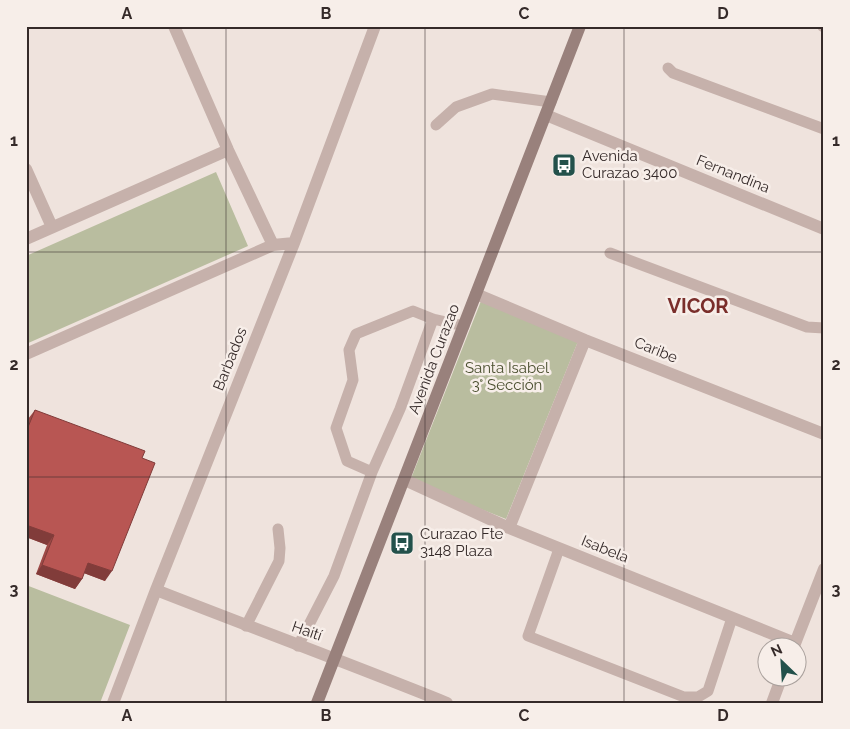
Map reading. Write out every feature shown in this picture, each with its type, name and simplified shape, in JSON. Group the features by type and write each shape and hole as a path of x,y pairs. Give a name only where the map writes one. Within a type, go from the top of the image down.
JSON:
{"street":[{"path":"174,26 228,150 273,245"},
{"name":"Barbados","path":"113,703 294,243 375,26"},
{"name":"Avenida Curazao","path":"317,703 580,26"},
{"name":"Fernandina","path":"546,115 824,229"},
{"path":"26,239 228,150"},
{"path":"26,169 52,228"},
{"path":"26,354 273,245 294,243"},
{"name":"Caribe","path":"476,294 585,340 824,434"},
{"path":"509,528 585,340"},
{"name":"Isabela","path":"405,480 509,528 774,636"},
{"path":"798,636 824,569"},
{"name":"Haití","path":"156,590 447,703"},
{"path":"772,703 778,686"}],"lane":[{"path":"668,68 672,73 824,129"},
{"path":"436,125 456,107 492,94 551,102"},
{"path":"610,253 807,327 824,328"},
{"path":"372,472 347,461 336,428 353,380 349,350 356,334 413,311 433,319 464,326"},
{"path":"298,646 334,576 372,472 400,409 433,319"},
{"path":"246,626 279,560 278,529"},
{"path":"560,549 528,636 684,697 698,698 708,691 732,618"}],"green space":[{"path":"216,172 248,246 26,344 26,256"},
{"name":"Santa Isabel 3° Sección","path":"481,301 579,339 506,519 410,481"},
{"path":"26,585 130,625 100,703 26,703"}],"building":[{"path":"35,410 145,451 142,458 155,463 112,571 88,563 82,579 42,565 54,535 26,525 26,432"}],"place":[{"name":"Avenida Curazao 3400","path":"564,165"},
{"name":"Curazao Fte 3148 Plaza","path":"402,543"}],"district":[{"name":"VICOR","path":"698,306"}]}
